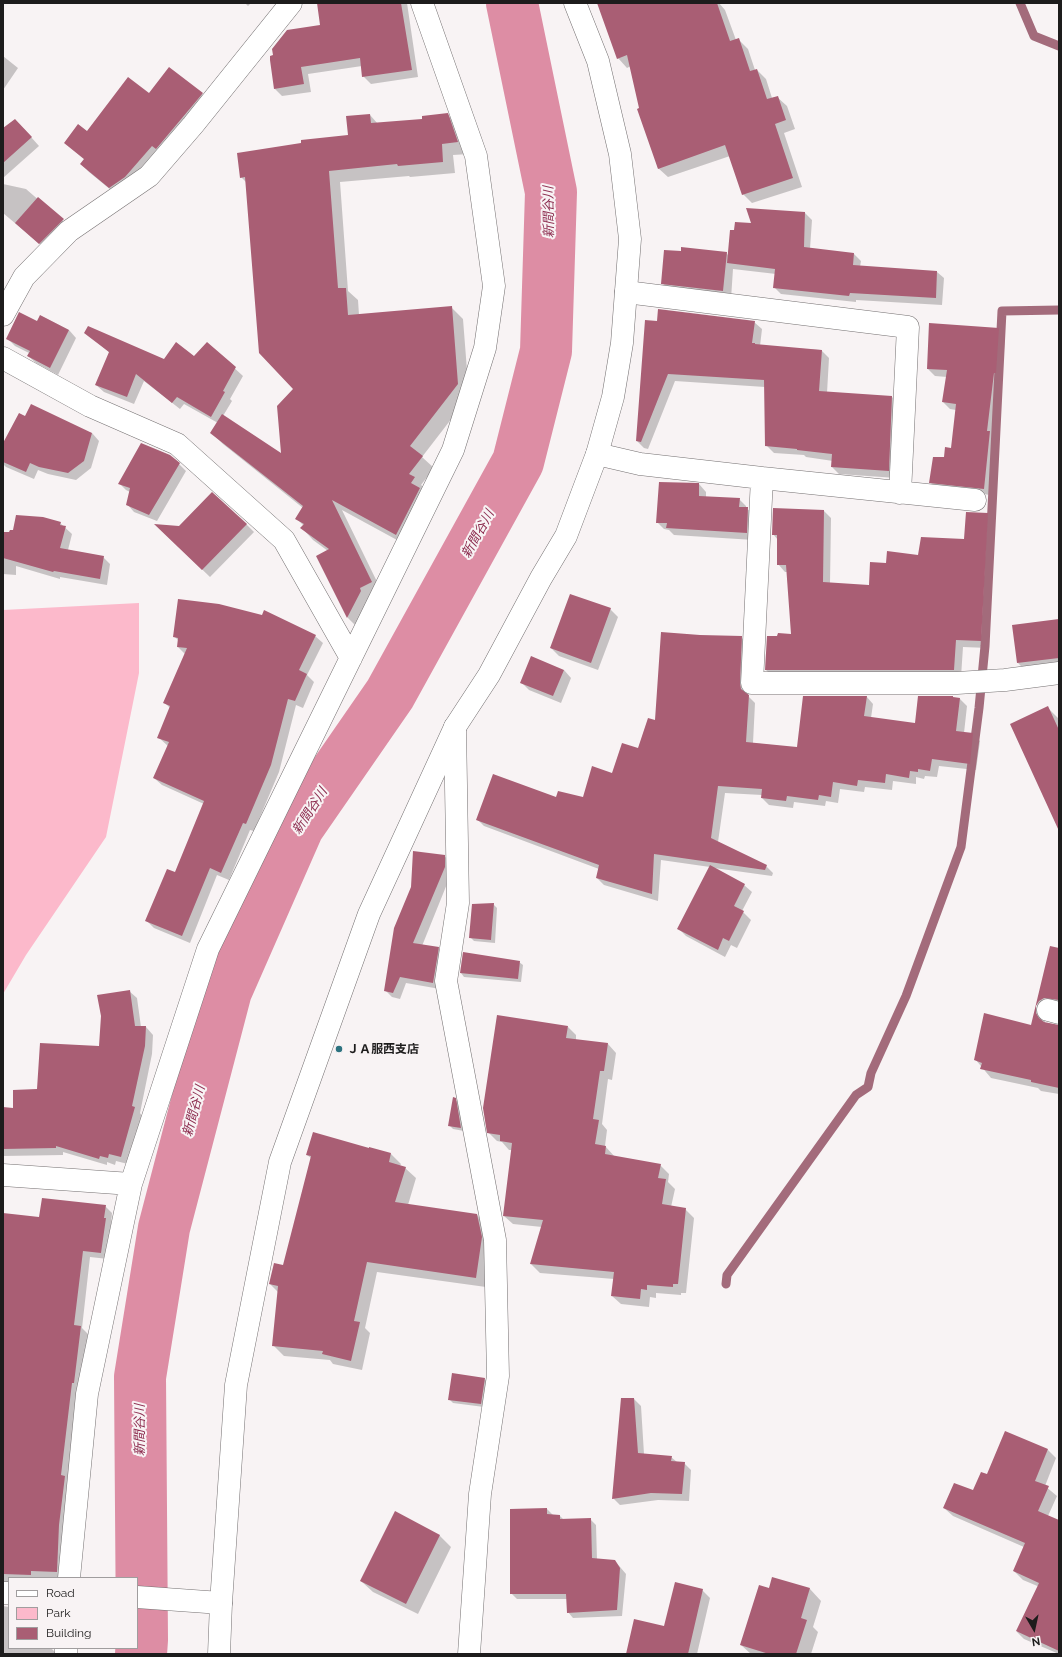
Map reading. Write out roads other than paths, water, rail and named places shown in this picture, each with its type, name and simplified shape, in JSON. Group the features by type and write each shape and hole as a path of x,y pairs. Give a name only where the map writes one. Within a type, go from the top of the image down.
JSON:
{"street":[{"path":"3,315 24,277 69,231 149,176 291,3"},
{"path":"69,1577 87,1394 131,1184 208,949 453,450 485,348 494,286 476,156 422,3"},
{"path":"220,1654 221,1603 236,1385 280,1162 369,914 455,727 489,675 541,578 566,536 597,454 613,396 622,344 630,239 620,154 598,61 575,3"},
{"path":"626,292 908,327 900,493"},
{"path":"3,358 90,406 177,444 284,540 351,658"},
{"path":"597,454 640,464 975,500"},
{"path":"762,478 752,683 958,683 1005,680 1059,673"},
{"path":"455,727 458,903 446,981 495,1240 498,1376 480,1494 469,1654"},
{"path":"3,1175 131,1184"},
{"path":"138,1597 221,1603"}],"waterway":[{"name":"新間谷川","path":"141,1654 140,1377 164,1228 226,991 298,827 390,694 518,462 546,351 551,192 512,3"},
{"path":"1020,3 1034,36 1059,46"},
{"path":"726,1284 727,1275 856,1095 868,1087 871,1073 906,996 961,847 979,708 985,646 1002,311 1059,310"}],"place":[{"name":"ＪＡ服西支店","path":"339,1049"}]}
